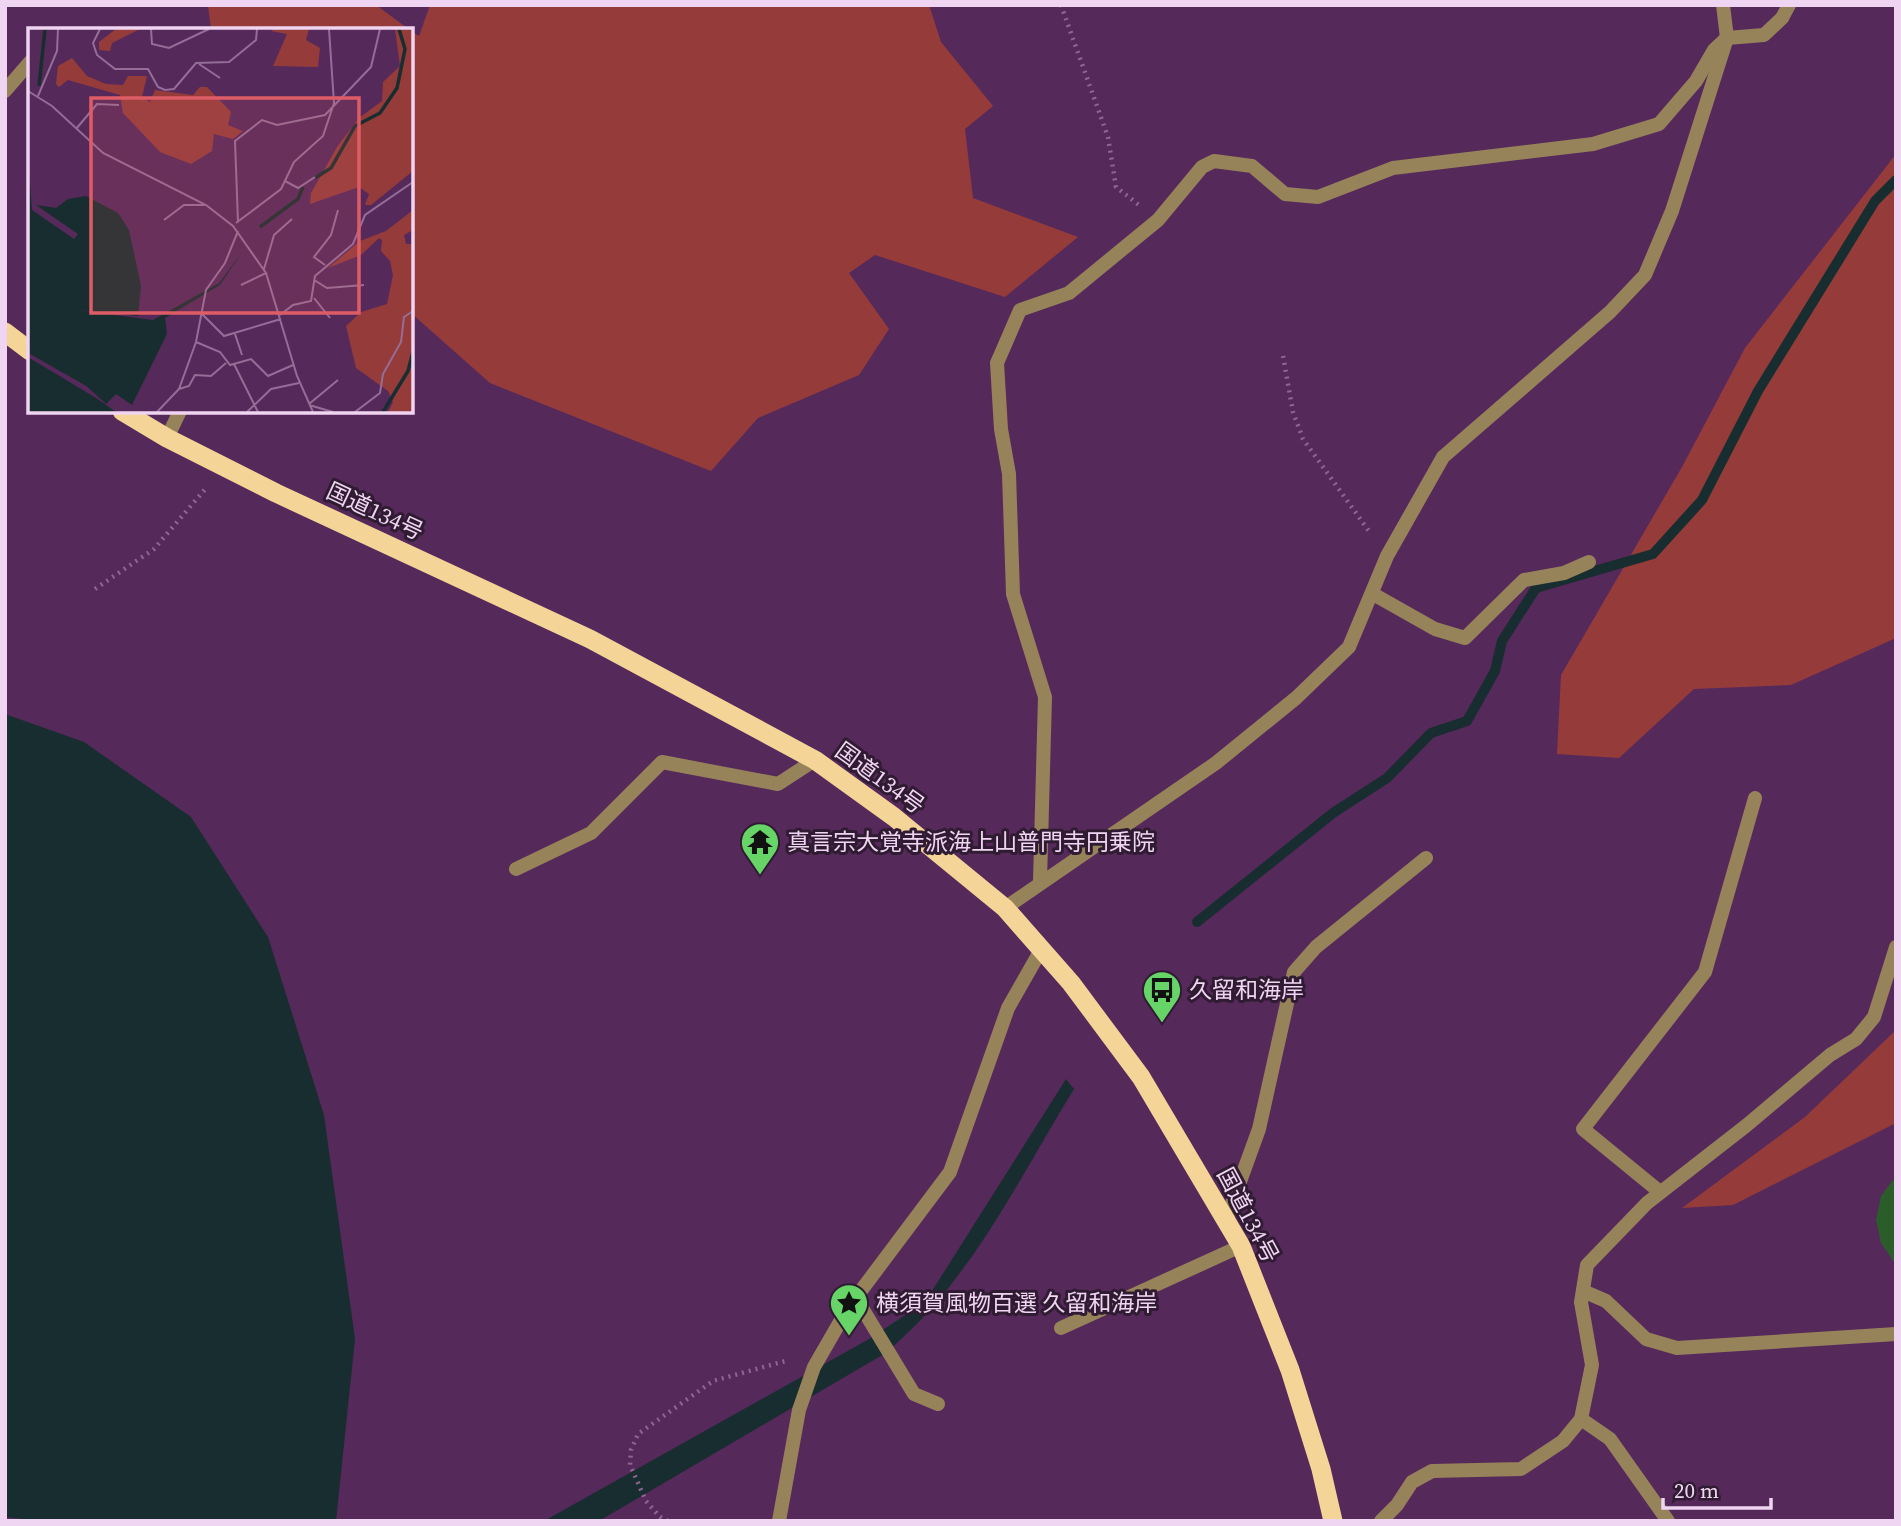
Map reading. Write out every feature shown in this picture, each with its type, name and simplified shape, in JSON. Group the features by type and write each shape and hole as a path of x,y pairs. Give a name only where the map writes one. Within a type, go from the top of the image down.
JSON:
{"highway":[{"path":"5,332 28,349"},
{"name":"国道134号","path":"125,413 220,465 590,639 815,760 894,817 1005,908 1072,983 1141,1077 1241,1246 1290,1370 1321,1469 1333,1521"}],"street":[{"path":"1005,908 1040,881 1216,763 1296,698 1349,647 1387,556 1443,457 1610,312 1645,275 1672,211 1727,38 1723,5"},
{"path":"1040,881 1045,697 1013,594 1009,474 1001,429 997,363 1020,310 1069,293 1158,220 1202,167 1214,161 1252,166 1285,194 1318,197 1393,168 1593,144 1659,124 1696,81 1714,50 1727,38 1764,35 1786,12"},
{"path":"5,91 28,64"},
{"path":"167,438 179,413"},
{"path":"1373,594 1435,629 1465,638 1524,580 1564,573 1590,562"},
{"path":"516,869 591,833 662,762 778,784 815,760"},
{"path":"1660,1192 1583,1129 1705,972 1755,798"},
{"path":"1226,1220 1259,1129 1294,972 1316,947 1426,858"},
{"path":"1381,1521 1397,1505 1412,1482 1432,1471 1521,1469 1563,1441 1581,1419 1592,1365 1581,1302 1587,1265 1660,1192 1747,1125 1830,1055 1856,1039 1874,1017 1896,947"},
{"path":"779,1521 799,1410 814,1367 856,1298 950,1172 1008,1008 1041,950"},
{"path":"1060,1328 1241,1246"},
{"path":"1583,1291 1606,1301 1646,1339 1676,1348 1896,1334"},
{"path":"856,1298 914,1394 938,1404"},
{"path":"1581,1419 1610,1439 1668,1521"}],"path":[{"path":"1061,5 1108,137 1116,187 1158,220"},
{"path":"1283,356 1293,412 1303,439 1387,556"},
{"path":"95,589 155,549 211,482 220,465"},
{"path":"668,1521 660,1517 644,1495 632,1471 631,1450 638,1434 713,1381 768,1368 823,1349"}],"shaded area":[{"path":"208,5 376,5 407,28 211,28"},
{"path":"430,5 929,5 941,42 993,106 965,129 973,198 1078,237 1005,297 875,255 849,273 889,329 859,375 758,418 711,471 490,383 413,315 413,32 419,36"},
{"path":"1896,154 1896,638 1791,685 1694,689 1619,758 1557,754 1561,675 1682,467 1745,348"},
{"path":"5,714 84,742 191,817 268,937 324,1115 355,1339 336,1521 40,1521 5,1517"},
{"path":"1896,1030 1896,1123 1733,1205 1682,1208 1805,1117"},
{"path":"1066,1079 1074,1089 989,1230 941,1297 914,1327 884,1354 599,1521 544,1521 869,1339 925,1302"}],"building":[{"path":"1896,1176 1896,1265 1881,1243 1876,1220 1881,1196"}],"waterway":[{"path":"1197,922 1333,813 1387,778 1431,733 1467,721 1495,671 1502,641 1536,588 1653,554 1702,500 1758,391 1875,201 1896,180"}],"place":[{"name":"真言宗大覚寺派海上山普門寺円乗院","path":"760,876"},
{"name":"久留和海岸","path":"1162,1024"},
{"name":"横須賀風物百選 久留和海岸","path":"849,1337"}]}
